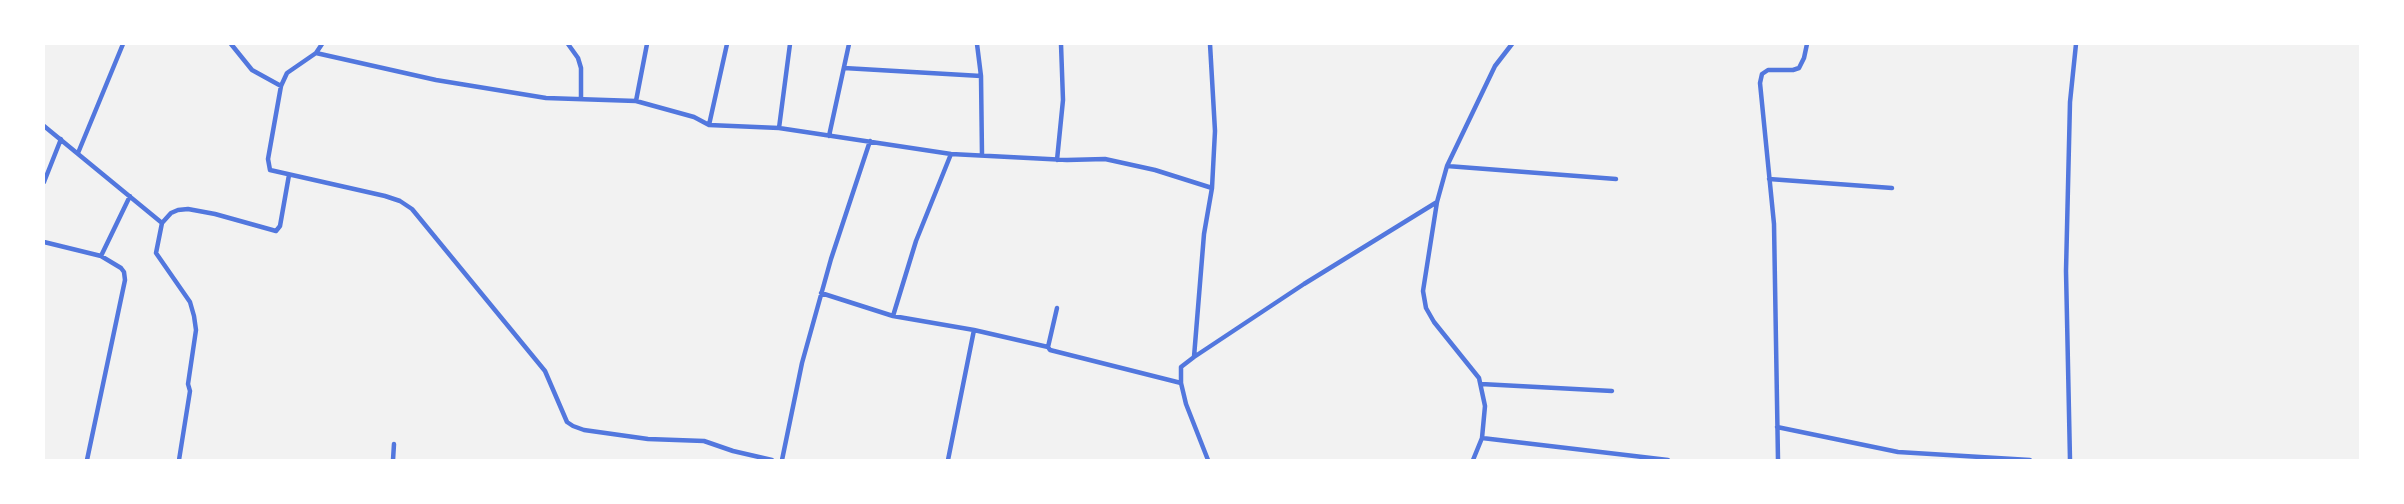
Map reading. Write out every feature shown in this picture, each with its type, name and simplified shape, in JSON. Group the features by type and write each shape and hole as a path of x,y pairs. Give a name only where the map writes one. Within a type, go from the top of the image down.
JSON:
{"street":[{"path":"78,153 123,44"},
{"path":"231,44 252,70 281,86"},
{"path":"322,44 316,53 287,74 281,86 268,159 270,170 385,196 400,201 412,209 545,371 567,422 573,426 584,430 648,439 704,441 733,451 772,460"},
{"path":"568,44 578,58 581,68 581,98"},
{"path":"636,101 647,44"},
{"path":"709,125 727,44"},
{"path":"779,128 790,44"},
{"path":"829,136 849,44"},
{"path":"977,44 981,76 982,155"},
{"path":"1057,160 1063,100 1061,44"},
{"path":"1194,357 1204,234 1212,188 1215,131 1210,44"},
{"path":"1473,460 1482,438 1485,406 1479,378 1434,322 1426,308 1423,291 1437,202 1447,166 1495,66 1512,44"},
{"path":"1778,460 1774,224 1761,103 1762,74 1768,70 1799,68 1807,44"},
{"path":"2070,460 2067,260 2070,102 2076,44"},
{"path":"316,53 436,80 546,98 636,101 694,117 709,125 779,128 951,154 1057,160 1105,159 1155,170 1212,188"},
{"path":"844,68 981,76"},
{"path":"44,126 162,223"},
{"path":"44,182 61,139"},
{"path":"782,460 802,363 821,293 870,141"},
{"path":"893,316 916,241 951,154"},
{"path":"1447,166 1616,179"},
{"path":"179,460 190,391 188,384 195,323 190,302 156,253 162,223 171,213 188,209 236,219 276,231 280,226 289,175"},
{"path":"1769,179 1892,188"},
{"path":"100,256 130,196"},
{"path":"1208,460 1186,404 1181,382 1181,367 1304,284 1437,202"},
{"path":"44,242 100,256 121,268 125,280 87,460"},
{"path":"821,293 893,316 975,330 1181,382"},
{"path":"1048,347 1057,308"},
{"path":"948,460 975,330"},
{"path":"1480,384 1612,391"},
{"path":"1778,427 1898,452 2030,460"},
{"path":"1482,438 1668,460"},
{"path":"393,460 394,444"}]}
